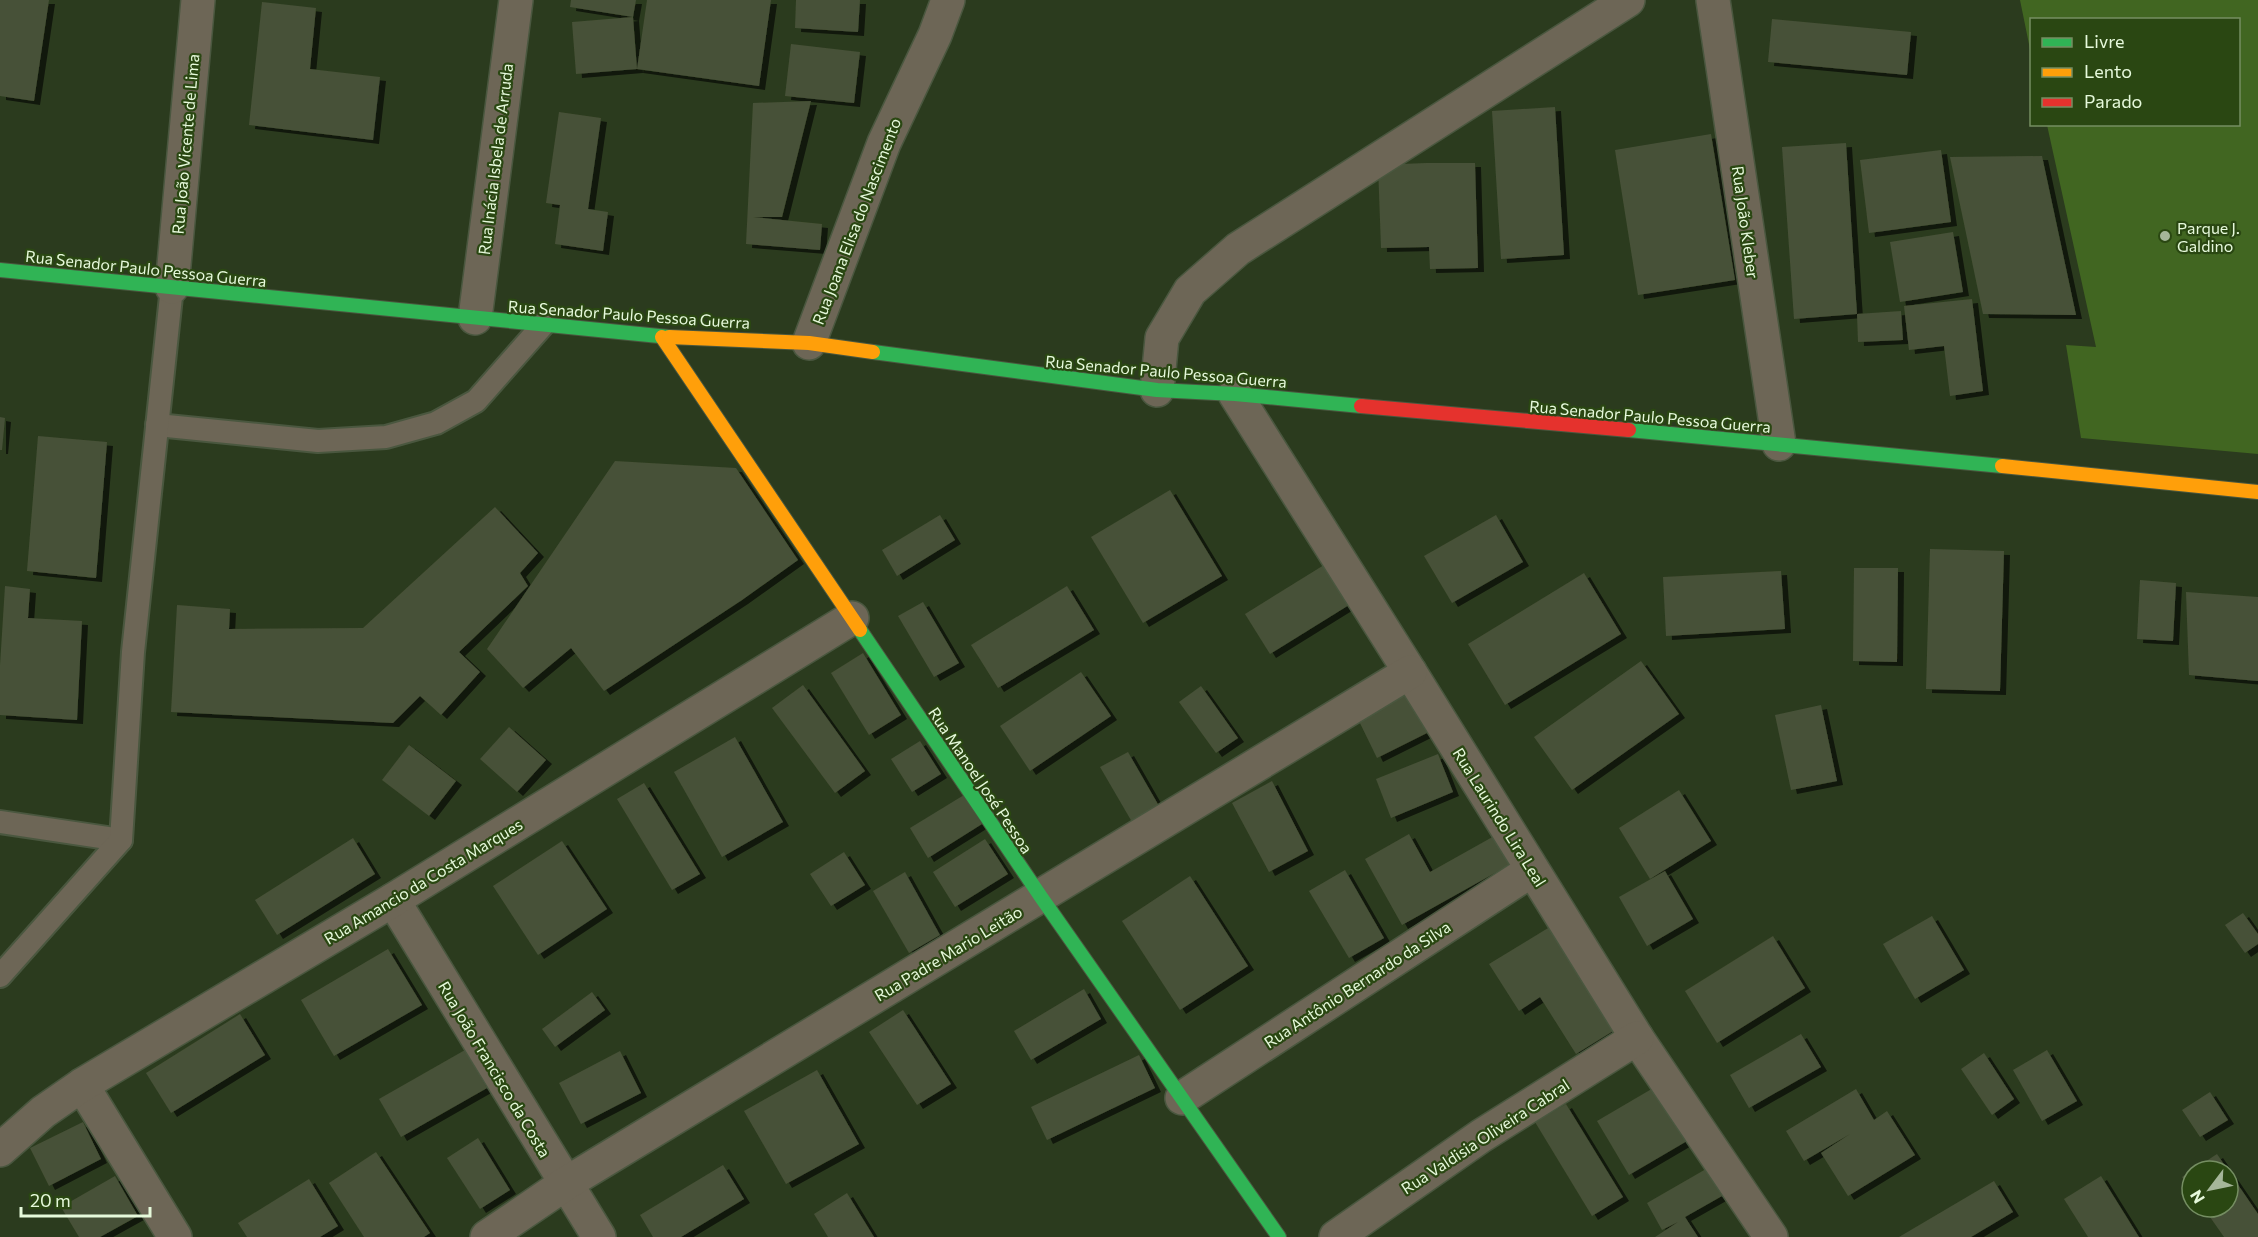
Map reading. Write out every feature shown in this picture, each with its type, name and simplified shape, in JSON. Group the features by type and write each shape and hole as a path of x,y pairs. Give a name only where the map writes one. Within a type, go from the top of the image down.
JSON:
{"main road":[{"name":"Rua Senador Paulo Pessoa Guerra","path":"0,270 662,337 808,343 1156,390 1235,394 1779,444 2258,492"},
{"name":"Rua Manoel José Pessoa","path":"662,337 1041,897 1279,1237"}],"street":[{"name":"Rua João Vicente de Lima","path":"172,287 198,0"},
{"name":"Rua Inácia Isbela de Arruda","path":"475,318 516,0"},
{"name":"Rua Joana Elisa do Nascimento","path":"808,343 884,143 935,35 948,0"},
{"path":"1156,390 1162,338 1190,291 1238,249 1628,0"},
{"name":"Rua João Kleber","path":"1713,0 1779,444"},
{"name":"Rua Laurindo Lira Leal","path":"1235,394 1637,1038 1771,1237"},
{"name":"Rua Amancio da Costa Marques","path":"0,1150 43,1112 82,1085 393,900 852,618"},
{"name":"Rua Padre Mario Leitão","path":"487,1237 565,1184 1410,672"},
{"name":"Rua Antônio Bernardo da Silva","path":"1182,1098 1532,870"},
{"name":"Rua João Francisco da Costa","path":"393,900 599,1237"},
{"name":"Rua Valdisia Oliveira Cabral","path":"1336,1237 1480,1136 1637,1038"},
{"path":"82,1085 175,1237"}],"lane":[{"path":"0,976 121,840 134,652 172,287"},
{"path":"157,425 318,441 386,437 436,423 476,401 543,325"},
{"path":"0,822 121,840"}],"green space":[{"name":"Parque J. Galdino","path":"2020,0 2258,0 2258,454 2081,438 2066,345 2096,347 2047,126 2240,126 2240,18 2030,18 2030,49"}],"building":[{"path":"0,0 49,0 34,101 0,96"},
{"path":"571,0 636,0 633,17 570,7"},
{"path":"647,0 771,0 759,86 637,69"},
{"path":"796,0 860,0 858,32 795,28"},
{"path":"262,2 316,8 310,69 380,77 373,140 249,125"},
{"path":"633,17 637,69 576,74 572,22"},
{"path":"1772,19 1911,32 1907,75 1768,62"},
{"path":"791,44 860,52 854,103 785,96"},
{"path":"811,101 782,217 753,217 822,224 820,250 746,244 753,103"},
{"path":"1555,107 1564,255 1501,259 1492,111"},
{"path":"559,112 601,118 588,209 608,212 603,251 555,244 560,205 546,203"},
{"path":"1711,134 1735,280 1638,295 1615,150"},
{"path":"1846,143 1857,314 1794,319 1782,147"},
{"path":"1941,150 1951,222 1869,233 1860,160"},
{"path":"2042,156 2076,315 1983,314 1950,157"},
{"path":"1475,163 1478,268 1430,269 1429,247 1381,248 1378,165"},
{"path":"1953,232 1963,292 1900,302 1890,242"},
{"path":"1972,299 1983,391 1950,396 1944,346 1909,350 1904,306"},
{"path":"1901,311 1903,340 1858,342 1857,314"},
{"path":"0,417 5,418 2,450 0,450"},
{"path":"38,436 107,442 96,578 27,571"},
{"path":"615,461 736,468 798,560 742,600 604,691 571,648 523,688 487,649"},
{"path":"1170,490 1222,576 1143,623 1091,537"},
{"path":"495,507 538,553 520,573 528,586 459,652 480,672 441,715 420,696 393,723 171,712 177,605 230,609 229,629 363,628"},
{"path":"940,515 955,540 897,576 882,550"},
{"path":"1496,515 1523,562 1452,603 1424,556"},
{"path":"1930,549 2004,551 2000,691 1926,689"},
{"path":"1324,565 1349,605 1270,654 1245,614"},
{"path":"1854,568 1898,568 1897,662 1853,661"},
{"path":"1781,571 1785,629 1666,636 1663,577"},
{"path":"1584,573 1621,634 1505,705 1468,644"},
{"path":"2140,580 2176,583 2173,641 2137,639"},
{"path":"5,586 30,589 28,618 82,621 77,720 0,715 0,665"},
{"path":"1067,586 1094,630 998,688 971,645"},
{"path":"2186,592 2258,597 2258,681 2189,675"},
{"path":"923,602 959,663 934,677 898,616"},
{"path":"863,653 901,715 869,735 831,673"},
{"path":"1641,661 1679,714 1572,790 1534,737"},
{"path":"1081,672 1111,716 1030,771 1000,726"},
{"path":"803,685 865,771 835,793 772,708"},
{"path":"1201,686 1238,738 1216,753 1179,702"},
{"path":"1406,691 1427,733 1377,758 1357,717"},
{"path":"1821,705 1837,781 1791,790 1775,715"},
{"path":"509,727 546,760 517,792 480,759"},
{"path":"735,737 783,822 722,857 674,772"},
{"path":"920,741 941,774 912,792 891,759"},
{"path":"409,745 456,781 429,816 382,780"},
{"path":"1128,752 1159,806 1132,822 1100,767"},
{"path":"1438,754 1453,792 1391,818 1376,779"},
{"path":"1272,781 1308,851 1269,872 1232,803"},
{"path":"644,783 700,874 672,890 617,799"},
{"path":"1679,790 1711,841 1650,879 1619,828"},
{"path":"964,795 982,824 928,858 910,828"},
{"path":"1409,834 1430,872 1496,835 1511,864 1402,925 1365,859"},
{"path":"353,838 375,874 277,935 255,900"},
{"path":"985,839 1008,874 955,907 933,872"},
{"path":"562,841 607,909 538,955 493,886"},
{"path":"844,852 865,885 831,906 810,874"},
{"path":"1345,870 1384,938 1349,958 1309,891"},
{"path":"1665,871 1693,919 1647,946 1619,897"},
{"path":"905,872 940,935 909,953 873,891"},
{"path":"1190,876 1248,966 1180,1010 1122,921"},
{"path":"2243,913 2258,934 2258,944 2245,953 2225,925"},
{"path":"1932,916 1964,970 1915,999 1883,944"},
{"path":"1553,925 1618,1028 1576,1054 1540,997 1519,1011 1489,964"},
{"path":"1773,936 1805,988 1717,1043 1685,991"},
{"path":"388,949 422,1005 334,1056 301,1000"},
{"path":"1084,989 1101,1019 1031,1060 1014,1031"},
{"path":"592,992 605,1010 555,1047 542,1029"},
{"path":"903,1010 951,1084 917,1105 869,1032"},
{"path":"240,1014 265,1055 171,1113 146,1073"},
{"path":"1801,1034 1821,1067 1749,1108 1730,1075"},
{"path":"465,1050 487,1088 401,1137 379,1099"},
{"path":"2047,1050 2077,1101 2042,1121 2013,1070"},
{"path":"620,1051 641,1093 581,1124 559,1083"},
{"path":"1984,1053 2014,1099 1992,1115 1961,1069"},
{"path":"1139,1055 1155,1088 1047,1140 1031,1107"},
{"path":"817,1070 859,1144 786,1184 744,1111"},
{"path":"1655,1087 1687,1141 1629,1175 1597,1121"},
{"path":"1856,1089 1874,1120 1887,1111 1915,1155 1848,1196 1821,1153 1850,1134 1804,1161 1786,1131"},
{"path":"2210,1092 2228,1120 2200,1137 2182,1110"},
{"path":"1566,1104 1623,1197 1592,1216 1535,1122"},
{"path":"83,1122 101,1159 49,1186 30,1148"},
{"path":"478,1138 510,1190 480,1209 447,1158"},
{"path":"376,1152 430,1233 424,1237 364,1237 329,1183"},
{"path":"2217,1154 2220,1159 2209,1159"},
{"path":"723,1165 744,1199 681,1237 653,1237 640,1215"},
{"path":"1706,1169 1722,1196 1685,1217 1698,1237 1655,1237 1678,1222 1662,1230 1647,1203"},
{"path":"115,1176 138,1216 100,1237 79,1237 61,1207"},
{"path":"2101,1176 2139,1237 2088,1237 2064,1199"},
{"path":"309,1179 338,1226 320,1237 247,1237 238,1223"},
{"path":"1994,1181 2013,1212 1971,1237 1899,1237"},
{"path":"2240,1188 2258,1214 2258,1237 2224,1237 2211,1219 2240,1219"},
{"path":"847,1193 874,1237 828,1237 814,1214"}],"traffic: fast":[{"path":"0,270 669,337"},
{"path":"873,352 1157,390 1235,394 1361,406"},
{"path":"1629,430 2002,466"},
{"path":"860,630 1041,897 1279,1237"}],"traffic: slow":[{"path":"662,337 860,630"},
{"path":"669,337 809,343 873,352"},
{"path":"2002,466 2258,492"}],"traffic: jam":[{"path":"1361,406 1629,430"}],"place":[{"name":"Parque J. Galdino","path":"2165,236"}]}
